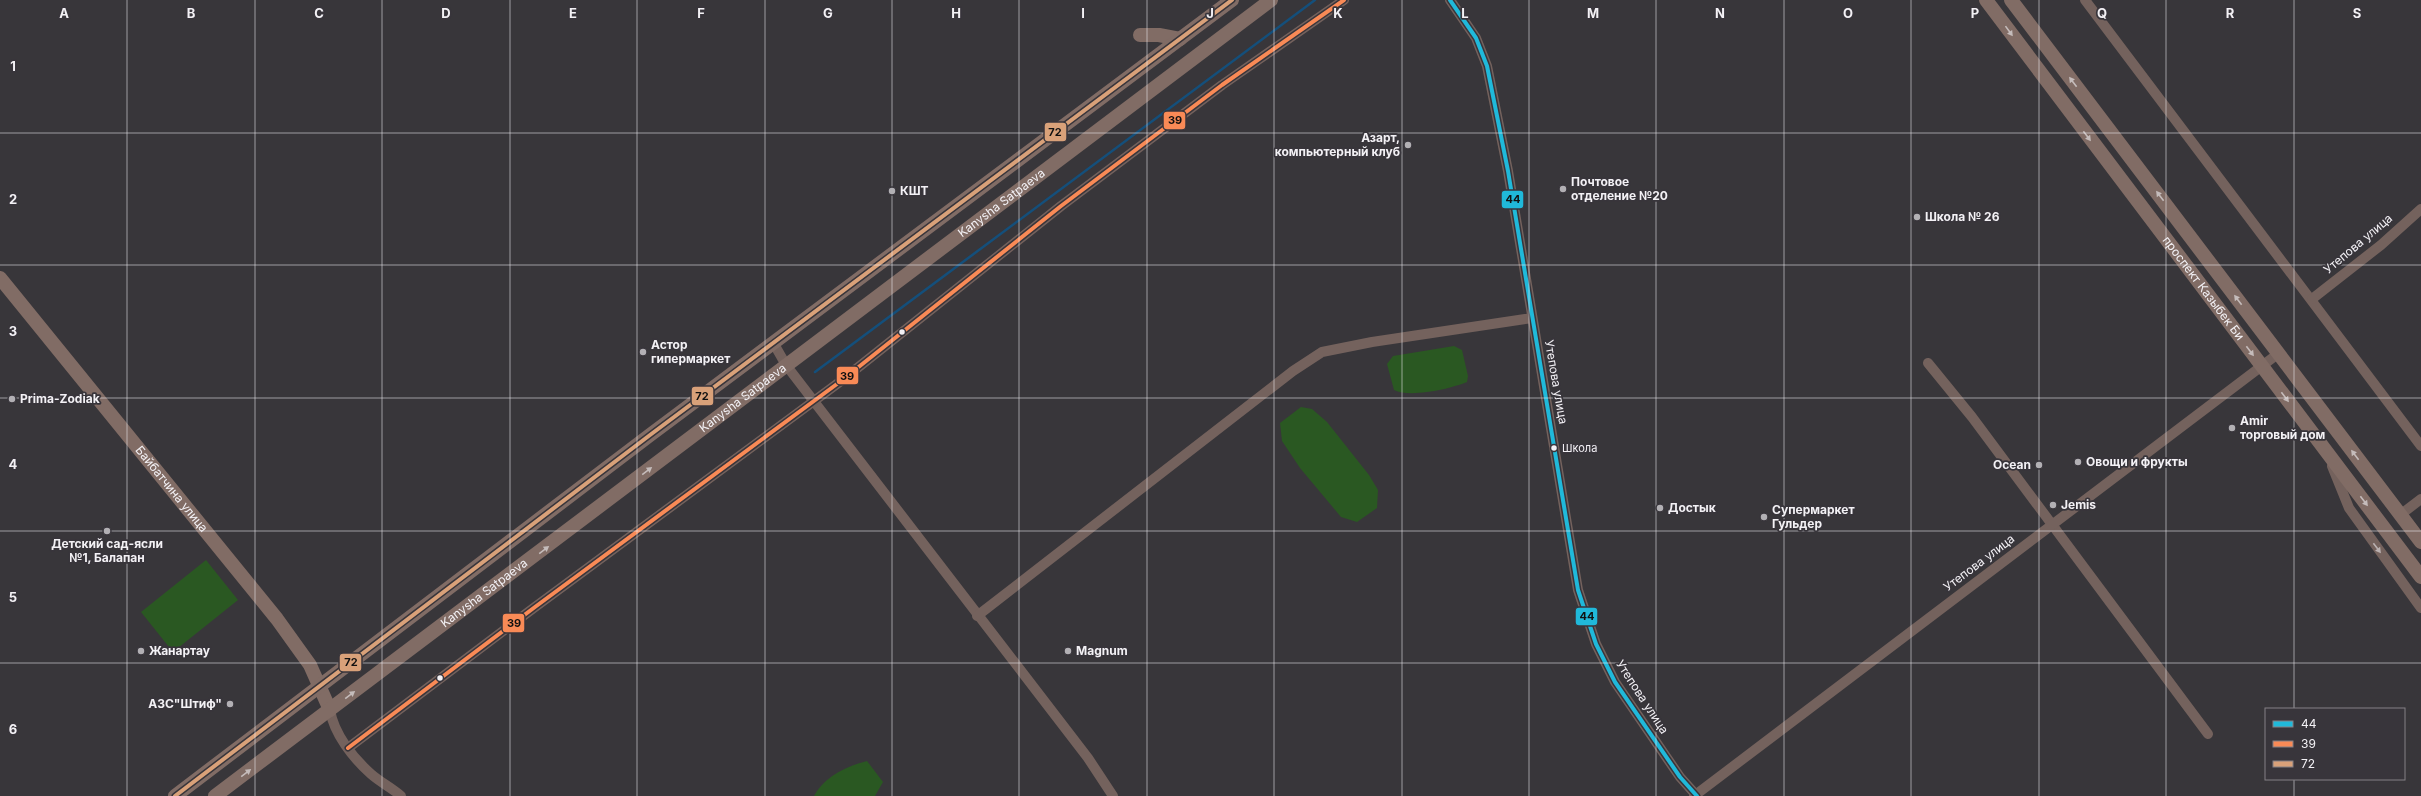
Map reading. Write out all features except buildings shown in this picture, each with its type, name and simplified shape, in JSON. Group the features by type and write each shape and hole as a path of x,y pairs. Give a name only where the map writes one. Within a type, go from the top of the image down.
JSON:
{"main road":[{"name":"Kanysha Satpaeva","path":"174,796 1232,0"},
{"name":"Kanysha Satpaeva","path":"215,796 1272,0"},
{"name":"проспект Казыбек Би","path":"1986,0 2421,577"},
{"name":"проспект Казыбек Би","path":"2011,0 2421,542"},
{"path":"1140,35 1180,39"},
{"name":"Байбатчина улица","path":"0,278 277,619 310,665 330,710"}],"street":[{"path":"348,748 529,611 814,401 1067,202 1222,85 1344,0"},
{"name":"Утепова улица","path":"1450,0 1476,38 1487,66 1508,171 1576,584 1596,644 1624,696 1680,777 1696,795 2278,353"},
{"path":"2085,0 2312,299 2421,446"},
{"name":"Утепова улица","path":"2312,299 2381,245 2421,209"},
{"path":"977,616 1286,376 1322,352 1372,342 1532,318"},
{"path":"774,344 786,365 977,616 1088,758 1113,796"},
{"path":"1928,363 1972,417 2208,734"},
{"path":"2327,453 2349,508 2421,608"},
{"path":"2400,515 2421,499"},
{"path":"330,710 332,724 348,748 371,774 401,796"}],"green space":[{"path":"1454,346 1462,350 1468,376 1467,382 1430,392 1410,393 1394,390 1387,364 1393,356"},
{"path":"1301,407 1312,409 1327,422 1369,475 1378,490 1377,508 1357,522 1341,517 1300,468 1282,441 1280,423"},
{"path":"206,560 238,600 173,652 141,612"},
{"path":"867,761 883,782 875,796 814,796 830,777 844,769"}],"waterway":[{"path":"815,372 1315,0"}],"transit line":[{"name":"72","path":"175,796 650,435 1232,0"},
{"name":"39","path":"348,748 535,607 841,381 1061,206 1222,85 1344,0"},
{"name":"44","path":"1450,0 1476,38 1487,66 1508,171 1578,590 1596,644 1615,682 1680,777 1697,796"}],"place":[{"name":"Азарт, компьютерный клуб","path":"1408,145"},
{"name":"Почтовое отделение №20","path":"1563,189"},
{"name":"КШТ","path":"892,191"},
{"name":"Школа № 26","path":"1917,217"},
{"name":"Астор гипермаркет","path":"643,352"},
{"name":"Prima-Zodiak","path":"12,399"},
{"name":"Amir торговый дом","path":"2232,428"},
{"name":"Школа","path":"1554,448"},
{"name":"Овощи и фрукты","path":"2078,462"},
{"name":"Ocean","path":"2039,465"},
{"name":"Jemis","path":"2053,505"},
{"name":"Достык","path":"1660,508"},
{"name":"Супермаркет Гульдер","path":"1764,517"},
{"name":"Детский сад-ясли №1, Балапан","path":"107,531"},
{"name":"Жанартау","path":"141,651"},
{"name":"Magnum","path":"1068,651"},
{"name":"АЗС\"Штиф\"","path":"230,704"}]}
